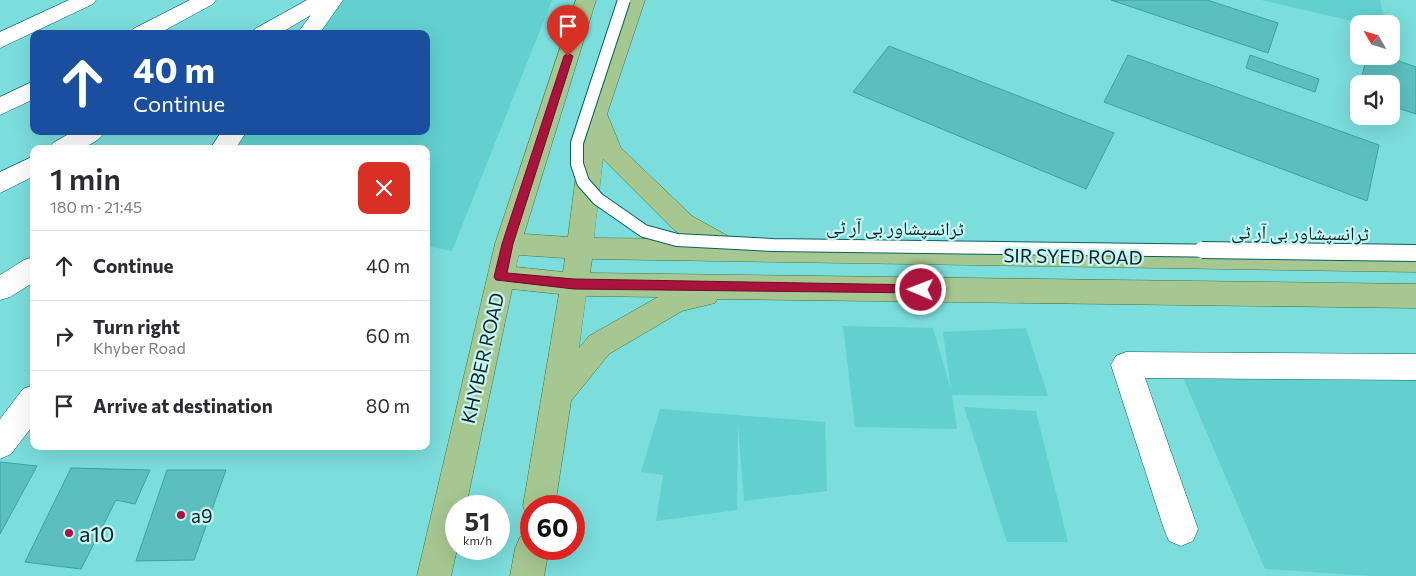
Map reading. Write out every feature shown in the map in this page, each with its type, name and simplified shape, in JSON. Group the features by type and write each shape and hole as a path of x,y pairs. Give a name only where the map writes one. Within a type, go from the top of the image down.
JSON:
{"main road":[{"name":"KHYBER ROAD","path":"434,576 508,244 586,0"},
{"path":"541,495 580,248 596,112 635,0"},
{"path":"596,112 610,152 683,223 731,251"},
{"name":"SIR SYED ROAD","path":"508,244 580,248 731,251 1416,261"},
{"path":"500,277 574,284 743,288"},
{"name":"SIR SYED ROAD","path":"743,288 1416,296"},
{"path":"558,394 599,345 676,301 743,288"},
{"path":"527,576 530,560"}],"street":[{"path":"0,41 86,0"},
{"path":"149,30 206,0"},
{"path":"270,30 322,0"},
{"path":"311,30 333,0"},
{"path":"0,106 30,91"},
{"path":"69,145 85,135"},
{"path":"0,184 30,167"},
{"path":"0,289 30,270"},
{"path":"1181,528 1126,365 1416,367"},
{"path":"0,444 30,404"}],"lane":[{"name":"ٹرانسپشاور بی آر ٹی","path":"624,0 577,143 577,164 583,182 598,199 644,230 677,240 773,245 1416,253"}],"shaded area":[{"path":"330,0 552,0 452,251 430,247 430,145 220,145 227,135 430,135 430,30 308,30"},
{"path":"1261,0 1380,0 1383,15 1350,15 1350,21"},
{"path":"843,326 933,328 951,390 943,332 1026,328 1048,396 952,395 957,429 855,427"},
{"path":"1182,375 1416,380 1416,576 1371,576 1265,569"},
{"path":"964,407 1036,411 1068,542 1007,542"},
{"path":"660,409 825,422 827,491 744,501 738,425 737,510 656,521 663,475 641,472"}],"building":[{"path":"1111,0 1207,0 1278,23 1268,53"},
{"path":"889,46 1114,133 1086,189 853,92"},
{"path":"1128,55 1379,145 1367,201 1104,102"},
{"path":"1250,55 1319,79 1315,92 1246,68"},
{"path":"1400,62 1416,67 1416,114 1400,109 1400,75 1362,75 1365,65 1400,65"},
{"path":"0,462 37,466 0,534"},
{"name":"a10","path":"71,468 150,470 135,504 116,500 81,569 25,562"},
{"name":"a9","path":"167,470 226,470 194,560 136,561"}],"place":[{"name":"a9","path":"181,515"},
{"name":"a10","path":"69,533"}],"route":[{"path":"568,56 508,244 504,267 500,277 574,284 921,290"}]}
